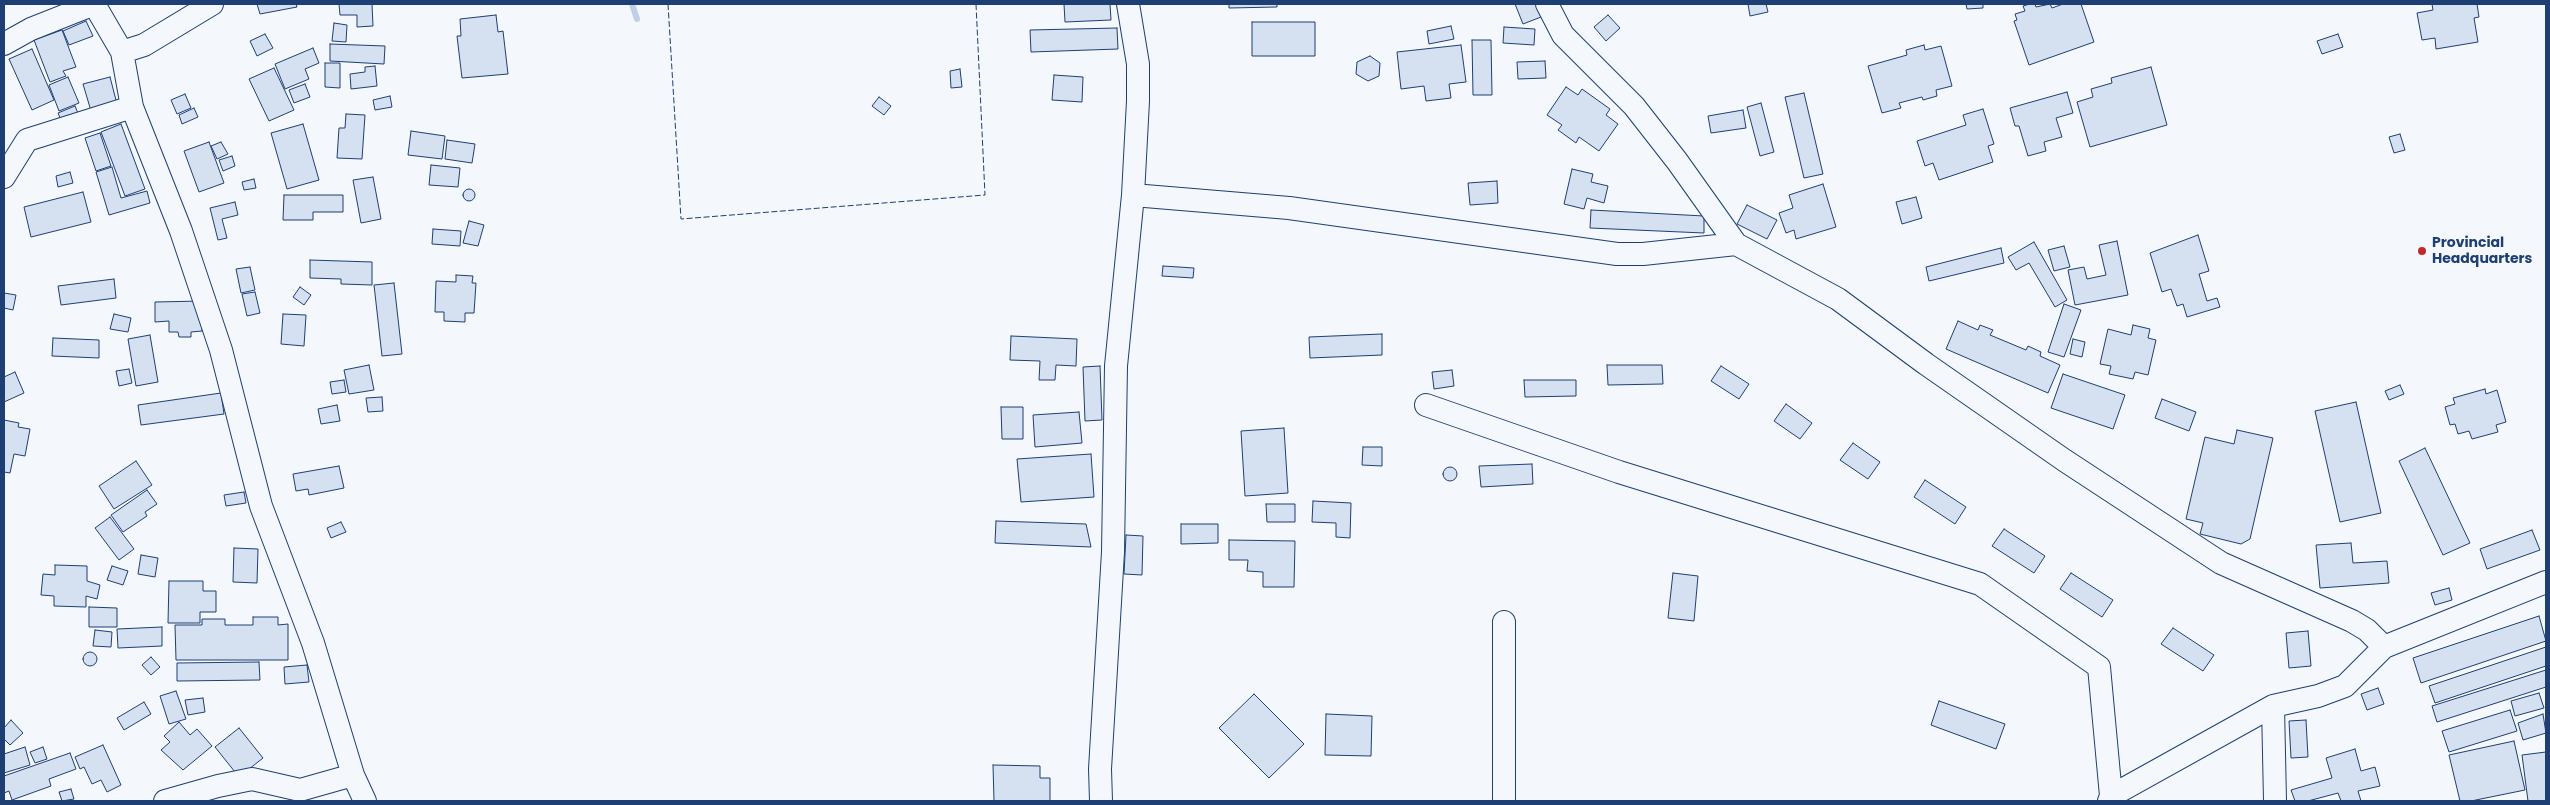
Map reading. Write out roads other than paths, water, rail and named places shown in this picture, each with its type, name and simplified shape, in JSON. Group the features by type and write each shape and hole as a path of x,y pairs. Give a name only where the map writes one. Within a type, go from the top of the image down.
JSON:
{"street":[{"path":"4,44 31,29 94,4 122,52 132,107 181,231 222,350 238,422 261,506 313,643 354,775 366,801"},
{"path":"122,52 144,45 212,4"},
{"path":"1101,801 1100,769 1113,552 1116,366 1133,195 1138,100 1138,64 1128,4"},
{"path":"1547,4 1563,35 1634,106 1677,161 1736,244 1838,299 1926,364 2048,449 2221,563 2244,575 2352,621 2367,630 2384,647"},
{"path":"4,177 27,140 132,107"},
{"path":"1133,195 1289,208 1617,254 1643,254 1736,244"},
{"path":"1426,405 1619,472 1980,584 2099,667 2110,799 2273,706 2318,696 2345,686 2384,647 2546,582"},
{"path":"1504,622 1504,801"},
{"path":"2273,706 2275,801"},
{"path":"165,801 218,786 252,780 296,795 354,775"}],"waterway":[{"path":"632,4 637,19"}],"place":[{"name":"Provincial Headquarters","path":"2422,251"}]}
